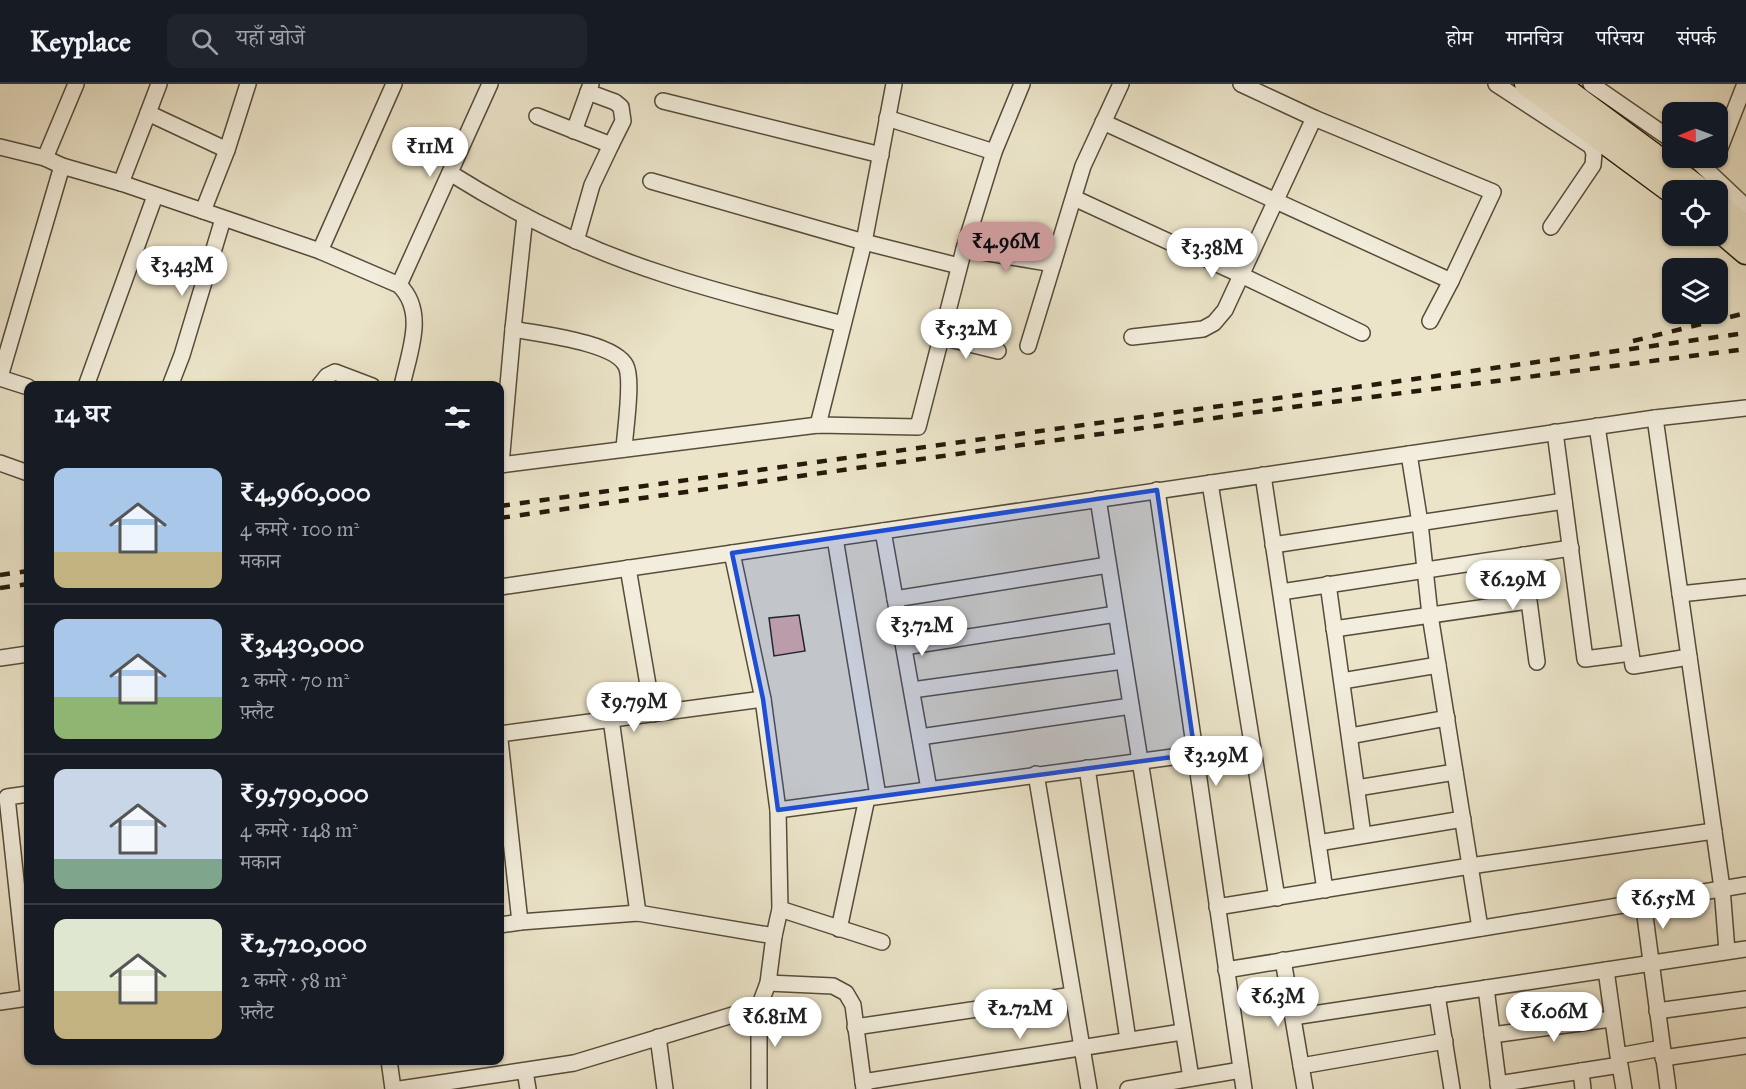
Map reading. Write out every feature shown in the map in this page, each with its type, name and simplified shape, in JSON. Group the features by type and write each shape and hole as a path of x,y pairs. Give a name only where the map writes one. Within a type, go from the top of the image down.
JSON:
{"main road":[{"path":"1527,84 1662,184"},
{"path":"1557,84 1702,180"},
{"path":"1728,214 1746,229"},
{"path":"1728,237 1746,252"}],"street":[{"path":"45,158 76,84"},
{"path":"122,183 159,84"},
{"path":"203,212 227,150 248,84"},
{"path":"320,251 394,84"},
{"path":"399,285 490,84"},
{"path":"818,425 864,242 894,84"},
{"path":"504,464 818,425 918,427 964,249 994,152 1022,84"},
{"path":"1028,346 1083,166 1121,84"},
{"path":"1241,84 1314,118 1493,192 1430,321"},
{"path":"1496,84 1591,146 1594,153 1593,165 1551,227"},
{"path":"1591,84 1662,133"},
{"path":"1728,127 1745,84"},
{"path":"574,130 590,88 621,107 622,121 592,185 576,241"},
{"path":"663,101 881,154"},
{"path":"148,113 227,150"},
{"path":"537,116 611,145"},
{"path":"887,118 994,152"},
{"path":"1132,337 1203,328 1214,323 1225,310 1314,118"},
{"path":"1104,122 1451,281"},
{"path":"0,147 45,158 62,166 122,183 320,251 399,285 407,293 415,313 403,381"},
{"path":"24,386 0,377 62,166"},
{"path":"450,173 491,198 576,241 662,274 843,324"},
{"path":"651,181 864,242 959,266"},
{"path":"88,381 155,196"},
{"path":"1728,196 1746,207"},
{"path":"1074,198 1241,274 1362,333"},
{"path":"504,422 525,216"},
{"path":"172,381 224,219"},
{"path":"964,249 1053,264"},
{"path":"513,329 597,346 619,357 626,365 629,377 624,450"},
{"path":"941,337 998,351"},
{"path":"323,381 335,372 359,381"},
{"path":"504,586 1555,432 1746,408"},
{"path":"1655,418 1722,888 1727,951"},
{"path":"1597,426 1633,666 1689,657"},
{"path":"1555,432 1585,659 1631,653"},
{"path":"1409,454 1420,523 1430,615 1480,928"},
{"path":"0,463 24,472"},
{"path":"1263,475 1325,890"},
{"path":"1210,483 1277,898"},
{"path":"1157,490 1244,1089"},
{"path":"1098,499 1182,1032 1186,1082"},
{"path":"1273,545 1564,501"},
{"path":"883,531 929,789"},
{"path":"835,538 872,797 839,929"},
{"path":"1281,591 1571,548"},
{"path":"732,553 763,699 778,810 780,909 768,983 759,1007 759,1089"},
{"path":"1523,555 1537,662"},
{"path":"895,599 1108,565"},
{"path":"628,568 653,714"},
{"path":"1328,584 1363,835"},
{"path":"1680,594 1746,587"},
{"path":"1335,629 1528,601"},
{"path":"904,647 1116,614"},
{"path":"0,658 24,655"},
{"path":"912,690 1123,661"},
{"path":"1342,681 1438,665"},
{"path":"504,733 763,699"},
{"path":"920,737 1131,706"},
{"path":"1350,736 1447,718"},
{"path":"611,719 638,913"},
{"path":"778,810 1195,754"},
{"path":"1087,768 1128,1040"},
{"path":"1357,788 1455,772"},
{"path":"1036,774 1089,1089"},
{"path":"504,776 520,922"},
{"path":"24,795 7,797 24,955"},
{"path":"1318,843 1463,819"},
{"path":"1217,908 1470,866 1714,831"},
{"path":"1226,970 1746,885"},
{"path":"1643,901 1668,1089"},
{"path":"780,909 882,942"},
{"path":"504,924 638,913 774,936"},
{"path":"1293,1017 1746,949"},
{"path":"1283,960 1305,1089"},
{"path":"1606,970 1611,1019 1618,1056 1746,1046"},
{"path":"768,983 833,986 846,993 853,1005 863,1085 1182,1032"},
{"path":"1486,988 1499,1086 1620,1065 1624,1089"},
{"path":"855,1027 1073,995"},
{"path":"1437,995 1452,1089"},
{"path":"0,1002 24,999"},
{"path":"1657,1011 1746,999"},
{"path":"400,1089 574,1064 759,1007"},
{"path":"1492,1035 1611,1019"},
{"path":"658,1037 665,1089"},
{"path":"1301,1066 1444,1041"},
{"path":"390,1065 393,1089"},
{"path":"1128,1089 1186,1082 1241,1070"},
{"path":"525,1071 528,1089"},
{"path":"1581,1071 1583,1089"}],"highlighted area":[{"path":"1157,490 1195,754 778,810 763,699 732,553"}],"building":[{"path":"799,615 805,651 774,656 769,618"}],"railway":[{"path":"1633,341 1746,313"},
{"path":"504,505 1746,333"},
{"path":"504,517 1293,407 1746,349"},
{"path":"0,575 24,572"},
{"path":"0,588 24,585"}]}
